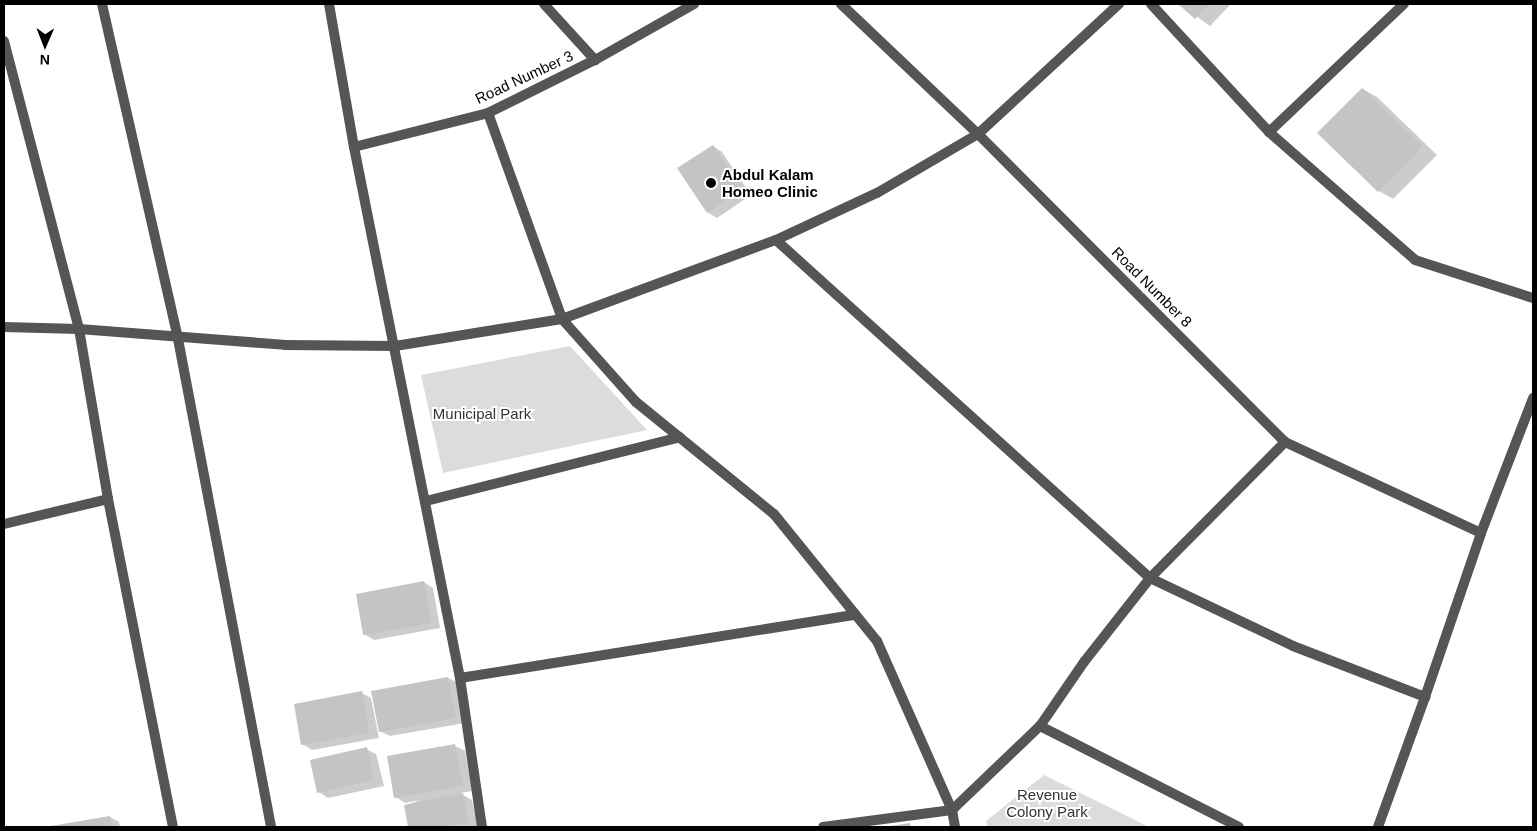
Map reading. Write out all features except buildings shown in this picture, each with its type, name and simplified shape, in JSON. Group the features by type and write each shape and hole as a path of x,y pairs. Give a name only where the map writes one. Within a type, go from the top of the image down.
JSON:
{"street":[{"path":"102,4 178,338 272,827"},
{"path":"329,4 354,147 460,678 482,827"},
{"path":"544,4 594,60"},
{"name":"Road Number 3","path":"354,147 488,113 594,60 694,4"},
{"name":"Road Number 8","path":"841,4 978,134 1285,442 1481,533"},
{"path":"4,327 80,329 286,345 395,346 562,319 776,240 877,192 978,134 1119,4"},
{"path":"1151,4 1269,132 1415,260 1533,298"},
{"path":"1269,132 1404,4"},
{"path":"4,40 80,329 108,499 173,827"},
{"path":"488,113 562,319 636,402 774,514 877,642 952,810 955,827"},
{"path":"776,240 1150,578 1293,646 1425,697"},
{"path":"1378,827 1481,533 1533,398"},
{"path":"426,501 680,437"},
{"path":"823,827 952,810 1040,726 1084,662 1150,578 1285,442"},
{"path":"4,524 108,499"},
{"path":"460,678 855,615"},
{"path":"1040,726 1238,827"}],"green space":[{"name":"Municipal Park","path":"570,346 647,430 443,473 421,375"},
{"name":"Revenue Colony Park","path":"1044,775 1149,827 988,827 986,821"}],"place":[{"name":"Abdul Kalam Homeo Clinic","path":"711,183"}]}
